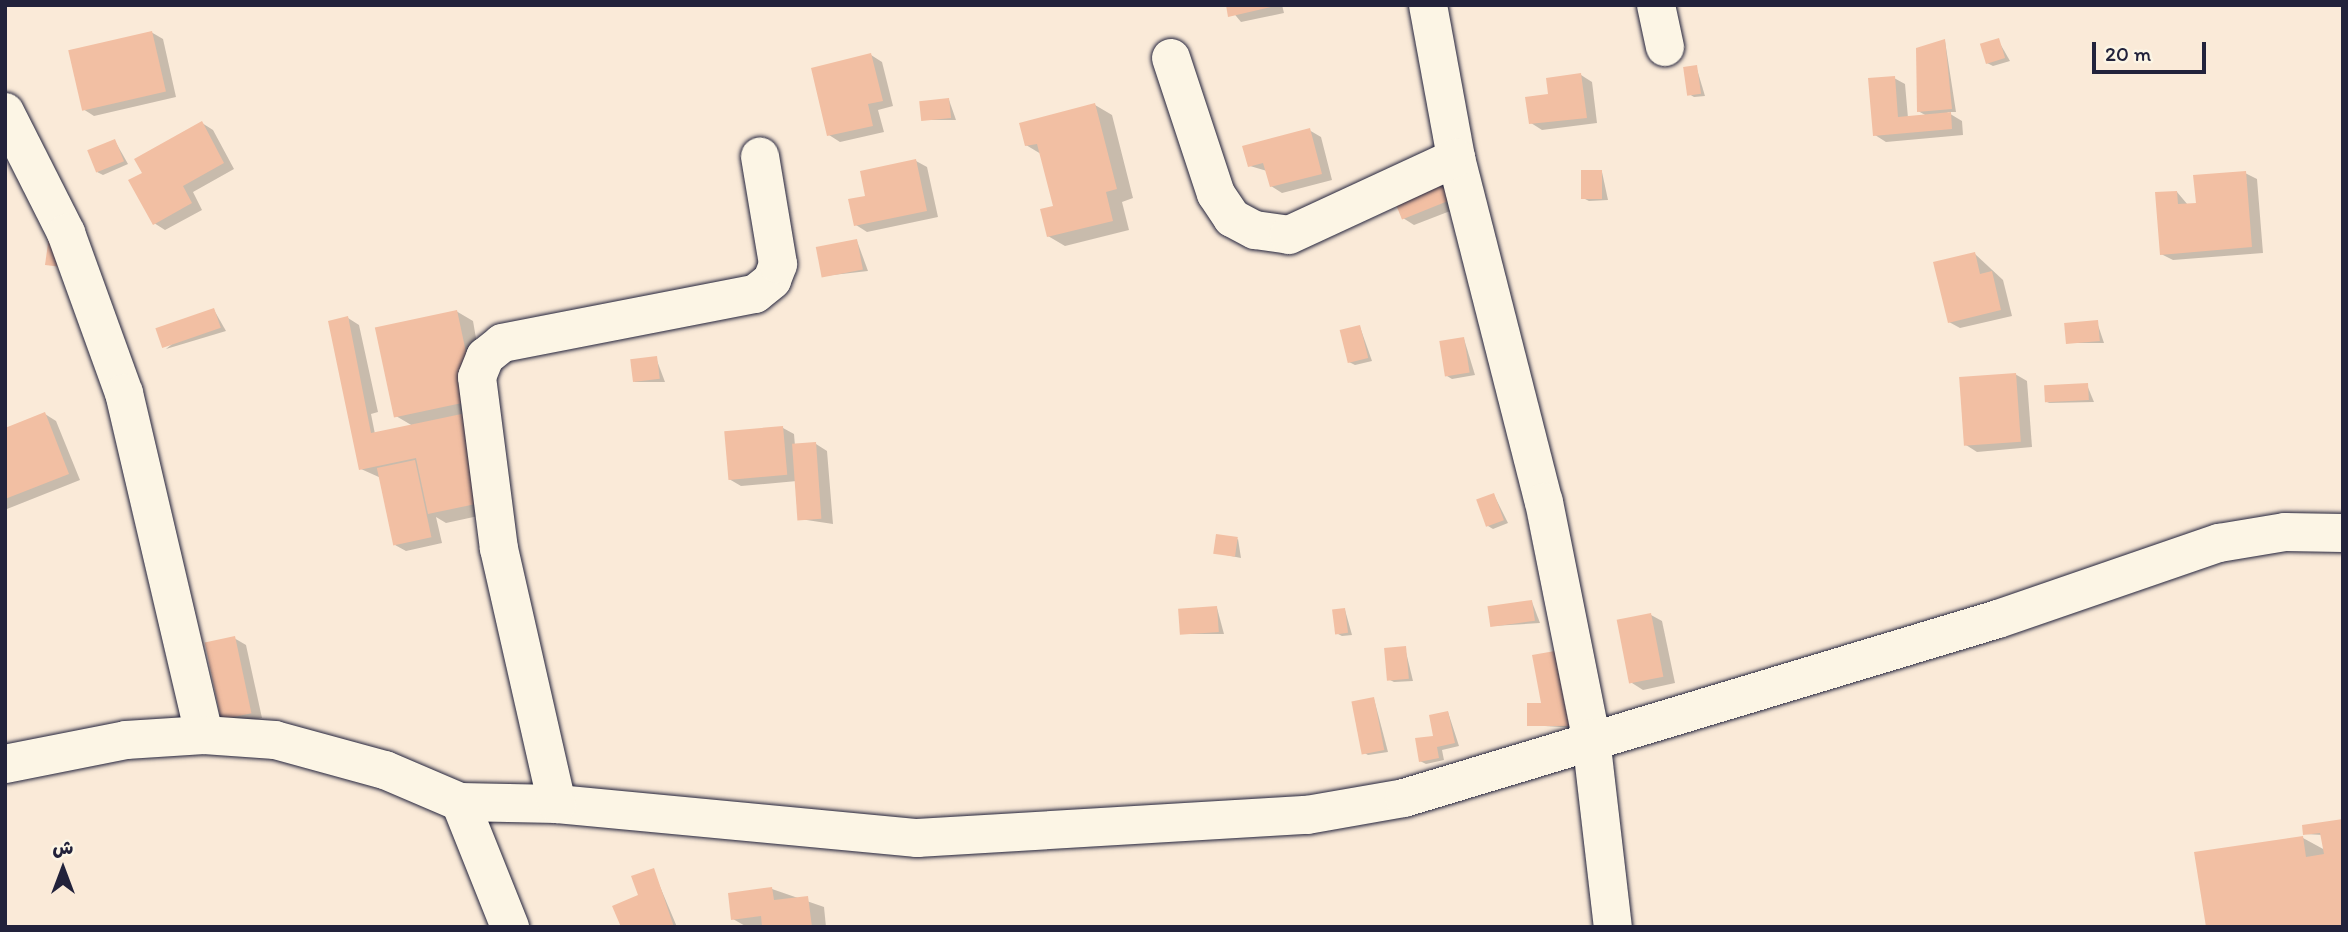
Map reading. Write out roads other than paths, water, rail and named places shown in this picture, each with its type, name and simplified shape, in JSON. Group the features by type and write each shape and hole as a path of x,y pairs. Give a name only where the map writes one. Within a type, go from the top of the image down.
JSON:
{"street":[{"path":"1428,5 1455,158 1520,397 1591,738 1613,927"},
{"path":"1656,5 1665,47"},
{"path":"1171,58 1216,194 1232,218 1255,230 1289,235 1455,158"},
{"path":"5,112 65,233 124,393 204,734"},
{"path":"556,804 499,550 477,377 485,357 502,343 755,294 772,280 778,264 760,156"},
{"path":"5,764 126,740 204,734 275,740 385,771 460,802 556,804 917,838 1185,827 1404,798 1591,738 1998,619 2219,542 2285,533 2343,533"},
{"path":"460,802 510,927"}]}
